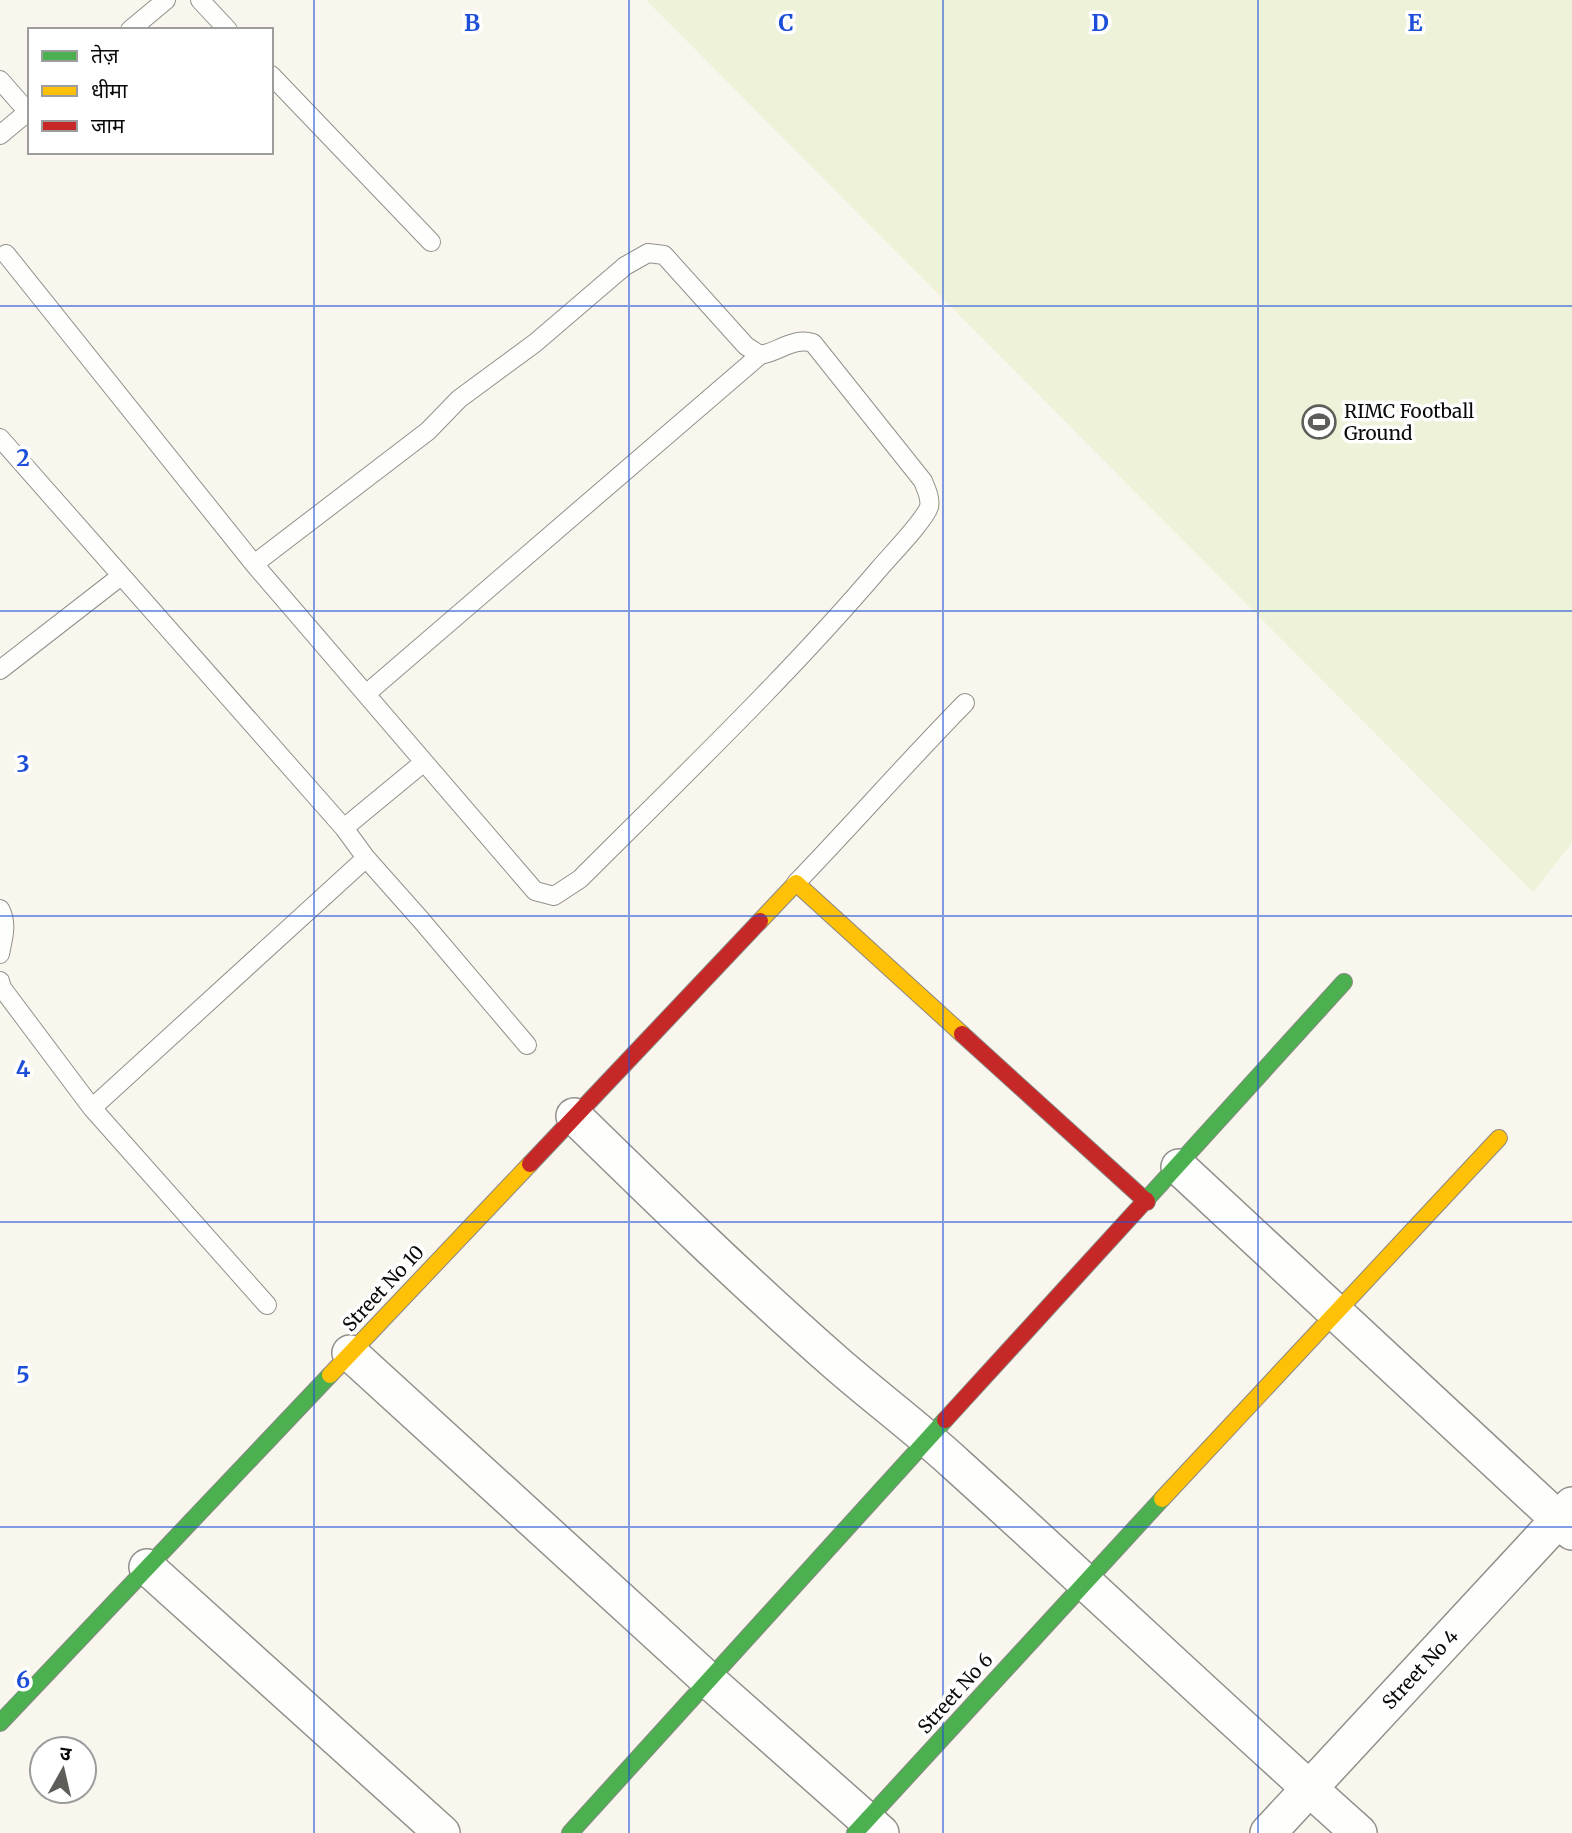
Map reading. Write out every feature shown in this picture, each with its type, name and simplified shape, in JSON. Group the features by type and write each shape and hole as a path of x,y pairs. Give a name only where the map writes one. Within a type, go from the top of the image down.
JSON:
{"street":[{"name":"Street No 10","path":"0,1723 796,883"},
{"path":"796,883 1147,1202"},
{"path":"570,1833 707,1679 1147,1202 1344,982"},
{"path":"574,1116 698,1236 836,1363 929,1439 1085,1581 1161,1655 1359,1833"},
{"name":"Street No 6","path":"868,1829 1085,1581 1499,1138"},
{"path":"1178,1167 1337,1314 1567,1519"},
{"path":"350,1353 868,1829"},
{"name":"Street No 4","path":"1268,1833 1567,1519"},
{"path":"147,1567 442,1833"}],"lane":[{"path":"132,28 166,0"},
{"path":"200,0 226,28"},
{"path":"273,77 431,242"},
{"path":"0,80 28,110"},
{"path":"0,135 28,112"},
{"path":"254,564 428,431 459,399 544,335 625,266 648,253 664,255 746,346 760,355"},
{"path":"6,254 254,564 534,891 554,896 580,879 743,717 852,601 918,523 929,507 928,494 923,481 813,343 803,340 787,344 773,353 760,355 366,694"},
{"path":"0,438 344,828 366,858 527,1045"},
{"path":"0,670 121,576"},
{"path":"796,883 943,723 965,703"},
{"path":"344,828 424,762"},
{"path":"92,1108 366,858"},
{"path":"0,909 5,918 0,954"},
{"path":"0,981 2,988 92,1108 267,1305"}],"green space":[{"name":"RIMC Football Ground","path":"646,0 1572,0 1572,843 1533,892"}],"traffic: fast":[{"path":"1146,1200 1344,982"},
{"path":"0,1723 330,1375"},
{"path":"570,1833 945,1420"},
{"path":"855,1833 1162,1499"}],"traffic: slow":[{"path":"760,921 796,883 962,1034"},
{"path":"1162,1499 1499,1138"},
{"path":"330,1375 530,1164"}],"traffic: jam":[{"path":"530,1164 760,921"},
{"path":"962,1034 1147,1202"},
{"path":"945,1420 1146,1200"}],"place":[{"name":"RIMC Football Ground","path":"1319,422"}]}
